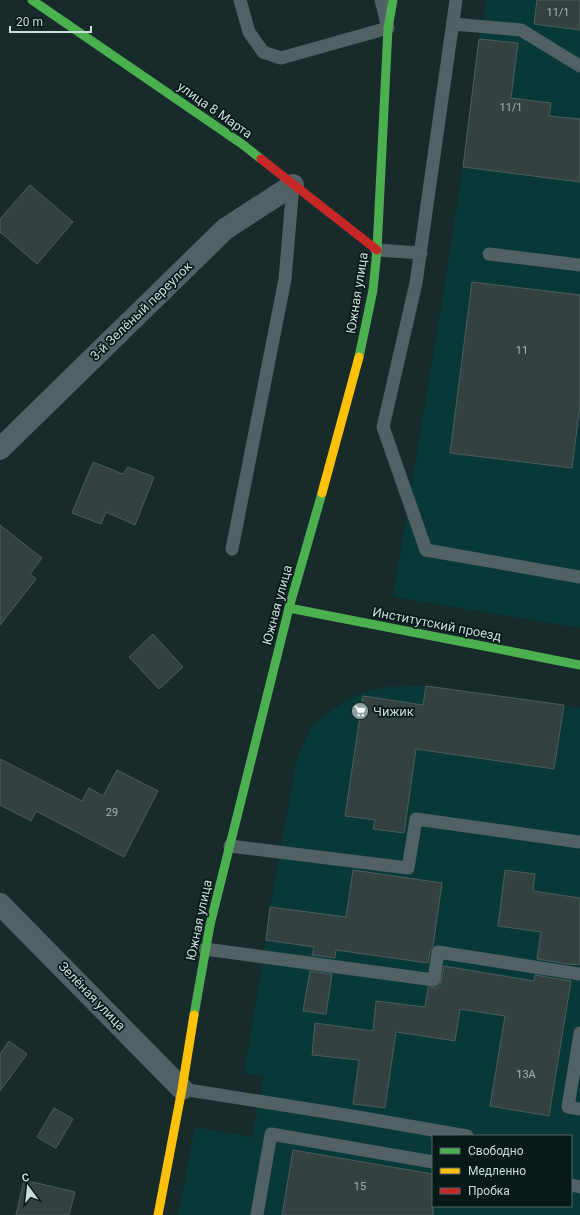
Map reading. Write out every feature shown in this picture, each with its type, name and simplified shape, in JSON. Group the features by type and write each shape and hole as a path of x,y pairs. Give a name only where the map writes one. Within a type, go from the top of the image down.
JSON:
{"street":[{"name":"улица 8 Марта","path":"32,0 242,144 377,250"},
{"name":"Южная улица","path":"158,1215 182,1089 205,949 289,608 356,372 373,290 377,250 388,28 393,0"},
{"name":"3-й Зелёный переулок","path":"0,449 225,229 293,185"},
{"name":"Институтский проезд","path":"289,608 580,665"},
{"name":"Зелёная улица","path":"0,904 182,1089"}],"lane":[{"path":"240,0 249,32 263,52 281,58 388,28 381,0"},
{"path":"456,0 416,283 383,426 426,550 580,577"},
{"path":"453,24 521,30 580,66"},
{"path":"232,549 285,279 293,185"},
{"path":"377,250 421,253"},
{"path":"489,254 580,265"},
{"path":"230,846 408,868 416,819 580,842"},
{"path":"205,949 434,980 438,952 580,974"},
{"path":"580,1032 568,1107 580,1109"},
{"path":"182,1089 461,1135"},
{"path":"257,1215 271,1134 432,1162"}],"shaded area":[{"path":"487,0 580,0 580,628 393,597 444,288 463,167 479,39"},
{"path":"426,686 580,708 580,1215 178,1215 195,1127 252,1137 264,1076 244,1073 270,907 297,758 313,724 345,701 364,692 385,687"}],"building":[{"path":"537,0 580,0 580,30 534,24"},
{"path":"479,39 518,43 511,98 551,103 549,116 580,119 580,182 463,167"},
{"path":"30,185 73,222 37,264 0,232 0,219"},
{"path":"472,282 580,295 580,405 572,468 450,453"},
{"path":"93,462 123,474 128,467 154,477 135,525 106,512 101,524 72,513"},
{"path":"0,525 42,558 30,574 36,579 0,625"},
{"path":"153,634 183,667 159,689 129,657"},
{"path":"426,686 564,705 554,769 416,749 404,833 373,829 375,820 345,816 363,696 423,705"},
{"path":"0,759 82,801 89,788 103,796 117,770 158,791 124,857 36,811 31,821 0,805"},
{"path":"353,870 442,883 433,946 430,951 428,963 336,950 335,958 312,955 314,947 266,940 270,907 346,917"},
{"path":"505,870 535,874 533,891 580,898 580,965 537,959 541,932 498,926"},
{"path":"444,966 534,981 535,975 571,981 549,1116 490,1106 505,1016 460,1009 455,1041 396,1032 385,1108 353,1104 359,1060 312,1055 315,1023 373,1031 376,1001 425,1007 428,987 437,988 440,985"},
{"path":"310,971 332,974 326,1014 303,1011"},
{"path":"9,1041 27,1054 0,1091 0,1054"},
{"path":"54,1108 73,1119 56,1148 37,1137"},
{"path":"293,1150 432,1174 433,1215 282,1215"},
{"path":"24,1180 75,1192 69,1215 16,1215"}],"traffic: fast":[{"path":"32,0 242,144 261,159"},
{"path":"359,357 373,290 377,250 388,28 393,0"},
{"path":"194,1015 210,925 289,608 322,493"},
{"path":"289,608 580,665"}],"traffic: slow":[{"path":"322,493 359,357"},
{"path":"158,1215 182,1089 194,1015"}],"traffic: jam":[{"path":"261,159 377,250"}],"place":[{"name":"Чижик","path":"360,711"}]}
